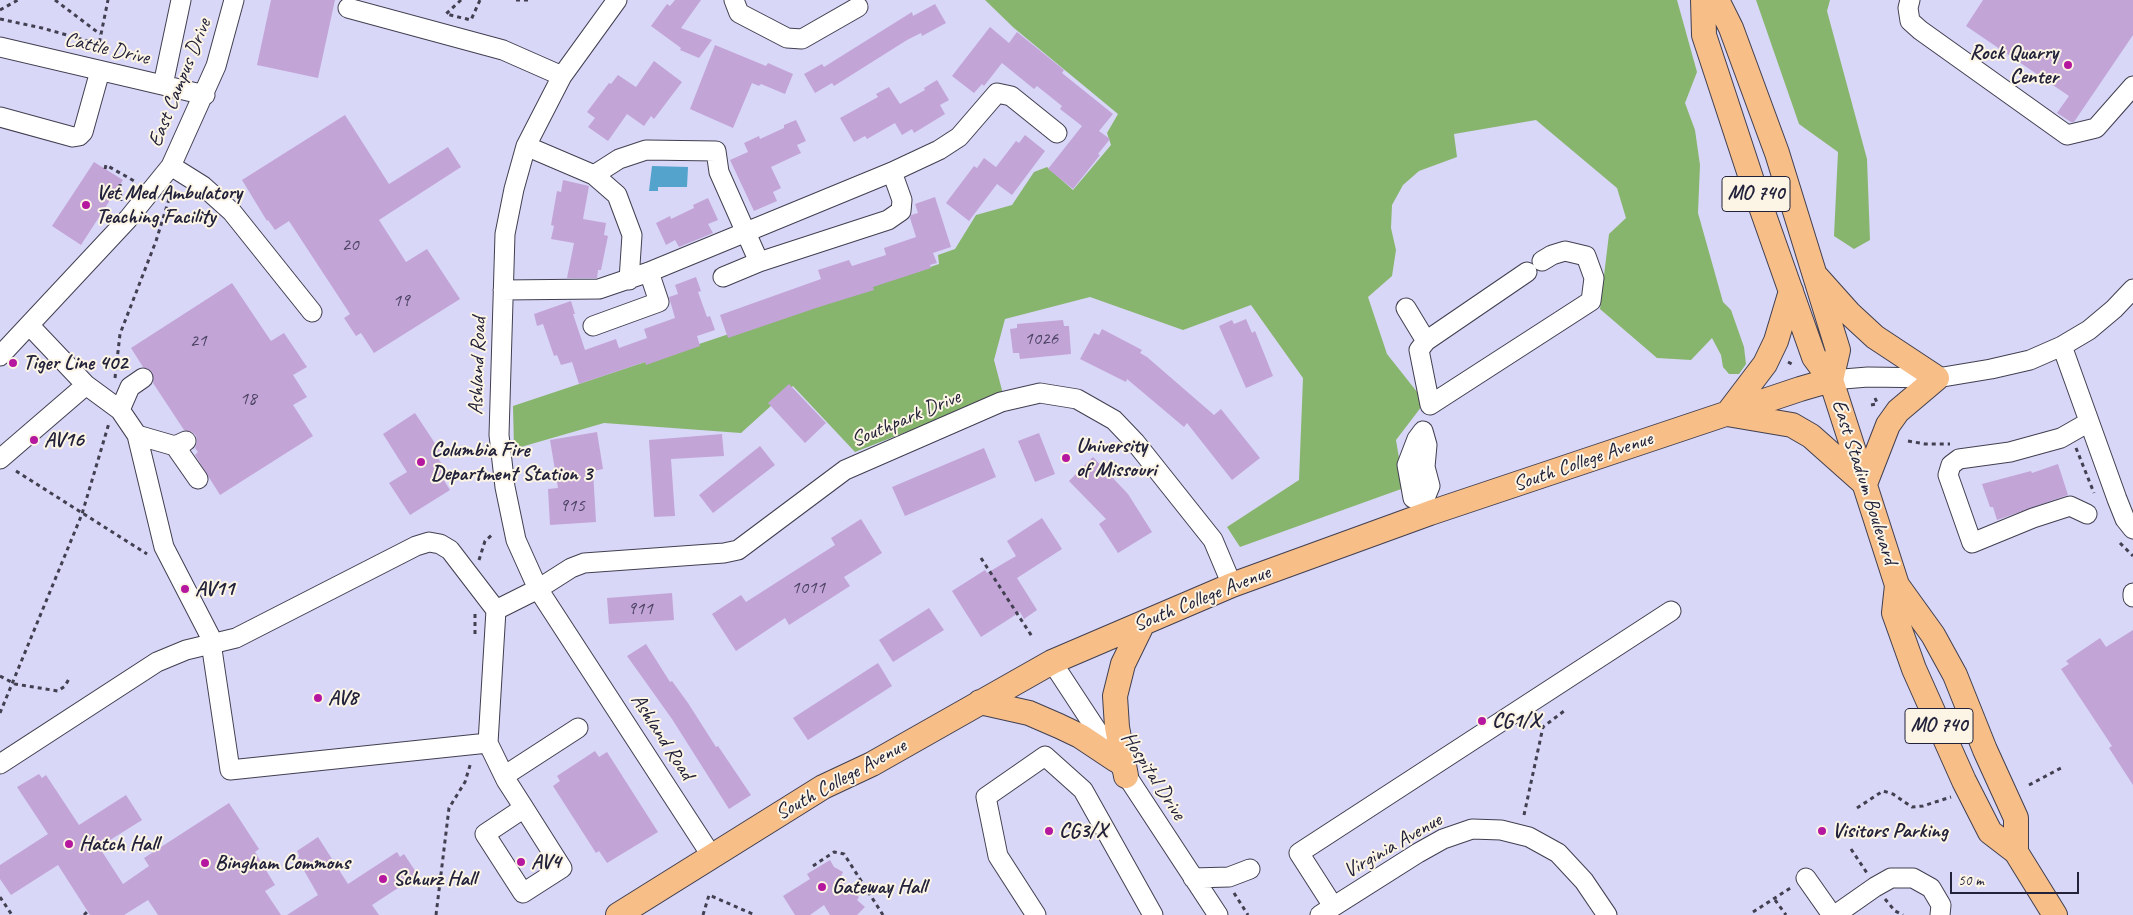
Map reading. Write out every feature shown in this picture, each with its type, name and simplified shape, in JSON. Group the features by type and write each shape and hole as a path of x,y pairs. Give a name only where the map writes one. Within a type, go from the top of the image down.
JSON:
{"main road":[{"name":"East Stadium Boulevard","path":"1704,0 1704,35 1814,357 1831,380 1897,584 1933,634 1955,675 1985,750 2016,818 2016,852"},
{"name":"East Stadium Boulevard","path":"1717,0 1731,28 1777,153 1838,350 1831,380"},
{"path":"1791,292 1776,342 1765,364 1727,414 1792,425 1812,436 1865,484 1888,425 1898,411 1937,378 1876,337 1849,313 1814,274"},
{"name":"South College Avenue","path":"618,915 711,855 823,787 872,764 1052,662 1232,585 1424,509 1831,380"},
{"name":"East Stadium Boulevard","path":"1897,584 1894,613 1914,669 1938,726 1990,832 2016,852 2054,915"},
{"path":"1121,768 1115,696 1123,664 1143,623"},
{"path":"980,702 1029,713 1059,726 1080,736 1121,768"}],"street":[{"path":"163,85 181,0"},
{"name":"East Campus Drive","path":"0,356 128,220 171,166 205,95 216,66 234,0"},
{"name":"Ashland Road","path":"617,0 562,76 526,146 514,189 505,234 500,444 505,487 516,540 538,589 711,855"},
{"path":"734,0 739,13 787,38 802,39 858,7"},
{"path":"1910,0 1908,8 1910,20 1920,30 2067,135 2096,128 2133,86"},
{"path":"348,8 503,50 562,76"},
{"name":"Cattle Drive","path":"0,47 205,95"},
{"path":"0,117 73,137 79,136 83,132 100,71"},
{"path":"503,290 599,290 629,280 892,172 939,150 959,137 997,93 1011,96 1057,133"},
{"path":"526,146 594,175 617,195 632,235 629,280"},
{"path":"594,175 619,159 646,150 716,151 719,172 760,262"},
{"path":"171,166 203,186 232,212 312,312"},
{"path":"723,277 760,262 888,220 901,211 902,200 892,172"},
{"path":"1424,509 1430,486 1425,467 1428,445 1423,431 1430,405 1419,350 1426,341 1552,255 1565,251 1586,256 1594,278 1591,301 1430,405"},
{"path":"593,326 660,302 649,272"},
{"path":"1831,380 1868,377 1937,378 2030,360 2062,346 2089,330 2114,310 2133,289"},
{"path":"1406,308 1426,341"},
{"path":"29,325 86,385 116,407 137,435 164,547 210,636 230,770 481,743"},
{"path":"2062,346 2125,519 2133,529"},
{"path":"116,407 130,387 143,378"},
{"path":"0,459 86,385"},
{"name":"Southpark Drive","path":"496,610 538,589 571,568 584,563 724,553 738,550 845,470 1001,402 1040,392 1077,399 1114,420 1135,442 1213,540 1232,585"},
{"path":"2087,514 2070,506 2033,518 1972,543 1948,475 1951,464 1959,459 2010,452 2061,438 2089,422"},
{"path":"137,435 180,443 198,479"},
{"path":"0,764 157,662 186,650 236,638 416,546 429,542 440,544 450,550 496,610 481,743 524,808"},
{"path":"1327,911 1299,853 1671,611"},
{"name":"Hospital Drive","path":"1052,662 1218,915"},
{"path":"504,776 578,728"},
{"path":"1036,915 998,856 986,797 1045,756 1083,790 1146,912"},
{"name":"Virginia Avenue","path":"1327,911 1418,853 1443,839 1472,829 1492,830 1529,837 1558,853 1584,880 1607,915"},
{"path":"1194,878 1229,877 1250,869"},
{"path":"1799,882 1833,915 1856,908 1875,887 1891,878 1913,878 1931,888 1941,905 1940,915"}],"path":[{"path":"0,10 18,0"},
{"path":"55,0 100,34"},
{"path":"0,18 99,44 108,0"},
{"path":"461,0 446,14 471,20 480,0"},
{"path":"516,0 530,0"},
{"path":"104,169 106,165 138,184"},
{"path":"120,184 121,204"},
{"path":"0,713 11,682 82,514 116,407 120,334 156,241 172,189"},
{"path":"1870,405 1877,404"},
{"path":"16,472 153,557"},
{"path":"475,638 477,564 485,541 494,533"},
{"path":"981,558 1033,638"},
{"path":"0,676 11,682 58,691 65,686 70,677"},
{"path":"1524,815 1543,727 1564,711"},
{"path":"436,915 449,808 470,772 481,743"},
{"path":"2030,785 2061,768"},
{"path":"1857,808 1883,791 1893,794 1912,806 1923,806 1954,796"},
{"path":"1851,848 1863,866"},
{"path":"813,866 834,852 844,854 883,915"},
{"path":"1753,912 1775,900 1799,882"},
{"path":"703,915 709,895 755,915"},
{"path":"0,896 12,915"},
{"path":"1775,900 1786,915"},
{"path":"84,915 88,911"}],"shaded area":[{"name":"University of Missouri","path":"0,0 2133,0 2133,915 0,915"}],"green space":[{"path":"985,0 1677,0 1697,72 1685,103 1695,130 1700,165 1698,213 1723,302 1731,310 1744,347 1746,364 1739,374 1729,374 1723,367 1721,355 1712,338 1691,360 1657,358 1600,309 1609,234 1626,218 1617,188 1536,120 1454,134 1457,157 1419,171 1403,185 1392,205 1391,228 1396,250 1392,276 1368,297 1387,354 1425,402 1396,440 1404,488 1240,547 1227,527 1299,480 1303,378 1251,305 1183,330 1090,297 1005,319 994,360 1003,394 855,452 793,386 741,433 604,423 514,449 513,406 939,264 938,255 955,249 976,215 1012,205 1034,172 1047,167 1073,190 1111,145 1107,133 1118,114 1014,28"},
{"path":"1756,0 1830,0 1827,11 1867,159 1870,240 1854,249 1834,236 1838,152 1799,124"}],"water":[{"path":"652,166 688,167 687,187 658,187 658,191 649,191"}],"building":[{"path":"271,0 335,0 318,78 257,65"},
{"path":"675,0 701,0 681,28 712,40 699,58 680,50 681,48 651,26 667,4 670,6"},
{"name":"Rock Quarry Center","path":"1983,0 2133,0 2133,35 2074,122 2071,122 2057,113 2069,96 1966,26"},
{"path":"935,4 946,23 922,36 921,33 907,40 834,86 832,83 815,93 804,74 822,64 824,67 912,12 913,16"},
{"path":"990,27 1009,43 1017,32 1064,70 1062,73 1113,114 1099,131 1110,139 1073,189 1048,169 1082,126 1060,109 1062,106 1037,86 1034,89 1002,63 984,86 982,84 974,93 952,76"},
{"path":"715,45 766,66 768,63 793,74 785,94 761,84 759,86 752,83 733,128 690,109"},
{"path":"654,61 682,82 654,119 651,116 644,126 627,114 608,141 588,127 595,118 587,112 609,83 611,84 618,75 636,87"},
{"path":"937,80 949,100 940,105 945,114 914,133 912,129 902,135 895,123 867,139 865,136 854,142 840,118 878,97 876,94 889,87 900,104 925,90 924,88"},
{"path":"345,115 389,184 448,147 461,167 379,220 406,262 427,249 460,299 374,353 361,333 356,336 344,318 350,314 289,221 275,230 267,221 242,180"},
{"path":"796,120 806,141 797,145 801,153 771,167 781,188 773,192 777,201 754,211 730,160 748,152 744,143 759,136 760,139"},
{"path":"1025,135 1045,151 1012,195 997,184 969,221 946,203 974,166 977,168 984,158 996,167 1016,141 1019,143"},
{"name":"Vet Med Ambulatory Teaching Facility","path":"94,162 123,180 81,245 52,226"},
{"path":"563,180 589,186 583,219 606,223 604,235 608,236 601,270 598,270 597,278 567,278 574,243 551,239 554,226 551,225 557,191 561,192"},
{"path":"935,197 951,247 933,253 937,263 930,265 931,268 873,287 874,290 728,338 720,315 821,279 818,270 849,260 852,266 886,255 884,248 916,237 910,218 911,215 918,213 915,204"},
{"path":"708,198 718,220 708,224 713,233 679,247 675,240 666,245 656,223 670,216 671,219 694,208 693,205"},
{"path":"696,277 701,291 698,292 707,317 710,316 715,330 697,336 700,346 646,365 645,362 579,384 572,362 561,365 557,355 554,356 543,324 537,326 534,314 571,301 575,314 573,314 585,350 616,339 619,348 647,338 644,329 675,318 669,297 678,294 675,285"},
{"path":"232,283 271,341 284,333 307,367 293,375 307,397 293,405 313,436 220,495 195,455 198,452 195,448 196,436 192,432 184,430 153,383 152,372 143,367 131,348"},
{"path":"1246,319 1252,333 1255,331 1273,376 1246,388 1219,326 1232,320 1234,324"},
{"path":"1063,320 1064,326 1069,326 1071,354 1020,359 1019,353 1013,353 1010,329 1017,328 1017,324"},
{"path":"1102,329 1142,350 1140,353 1214,415 1221,409 1260,458 1232,480 1187,423 1184,427 1127,379 1126,382 1080,359 1094,333 1099,335"},
{"path":"789,384 826,423 805,443 768,403"},
{"name":"Columbia Fire Department Station 3","path":"415,413 440,451 435,454 446,470 440,474 450,490 410,515 389,483 407,472 383,434"},
{"path":"597,432 603,469 593,471 596,522 550,525 548,489 558,488 550,440"},
{"path":"1039,433 1055,474 1035,482 1018,441"},
{"path":"722,434 724,456 671,459 675,516 654,517 649,440"},
{"path":"760,446 775,465 713,513 699,495"},
{"path":"984,448 996,477 905,516 892,487"},
{"path":"1093,457 1128,494 1152,532 1118,553 1099,524 1106,519 1069,481"},
{"path":"2058,464 2068,495 1997,520 1982,484 2031,471 2032,473"},
{"path":"1042,518 1062,549 1017,578 1037,610 1024,619 1020,612 981,637 952,591 985,570 987,573 1016,556 1007,541"},
{"path":"861,519 882,553 844,577 850,586 789,625 785,618 736,651 712,614 741,595 746,602 835,545 831,538"},
{"path":"672,593 674,620 609,624 607,598"},
{"path":"929,608 944,630 893,662 879,640"},
{"path":"2133,630 2133,785 2109,748 2112,746 2061,669 2069,664 2066,661 2100,638 2106,647"},
{"path":"646,644 670,682 672,681 688,703 716,747 718,746 751,795 729,809 672,719 627,656"},
{"path":"878,663 892,686 808,740 793,718"},
{"path":"595,751 599,757 607,752 658,832 607,863 599,851 596,853 553,786 560,781 557,776"},
{"path":"39,774 42,778 46,775 79,825 126,795 142,820 99,847 123,884 149,866 144,858 229,803 259,849 255,852 275,885 265,891 281,915 158,915 148,900 124,915 90,915 58,865 11,895 0,879 0,865 48,834 17,787"},
{"name":"Schurz Hall","path":"318,837 348,884 397,852 400,857 404,854 418,875 372,905 379,915 287,915 318,895 298,860 299,855 297,851"},
{"name":"Gateway Hall","path":"830,860 834,867 843,872 841,876 847,880 843,886 859,897 857,900 865,907 857,915 830,915 824,905 810,915 795,915 783,896 810,879 807,874"}],"place":[{"name":"Rock Quarry Center","path":"2068,65"},
{"name":"Vet Med Ambulatory Teaching Facility","path":"86,205"},
{"name":"Tiger Line 402","path":"13,363"},
{"name":"AV16","path":"34,440"},
{"name":"University of Missouri","path":"1066,458"},
{"name":"Columbia Fire Department Station 3","path":"421,462"},
{"name":"AV11","path":"185,589"},
{"name":"AV8","path":"318,698"},
{"name":"CG1/X","path":"1482,721"},
{"name":"CG3/X","path":"1049,831"},
{"name":"Visitors Parking","path":"1822,831"},
{"name":"Hatch Hall","path":"69,844"},
{"name":"AV4","path":"521,862"},
{"name":"Bingham Commons","path":"205,863"},
{"name":"Schurz Hall","path":"383,879"},
{"name":"Gateway Hall","path":"822,887"}]}
